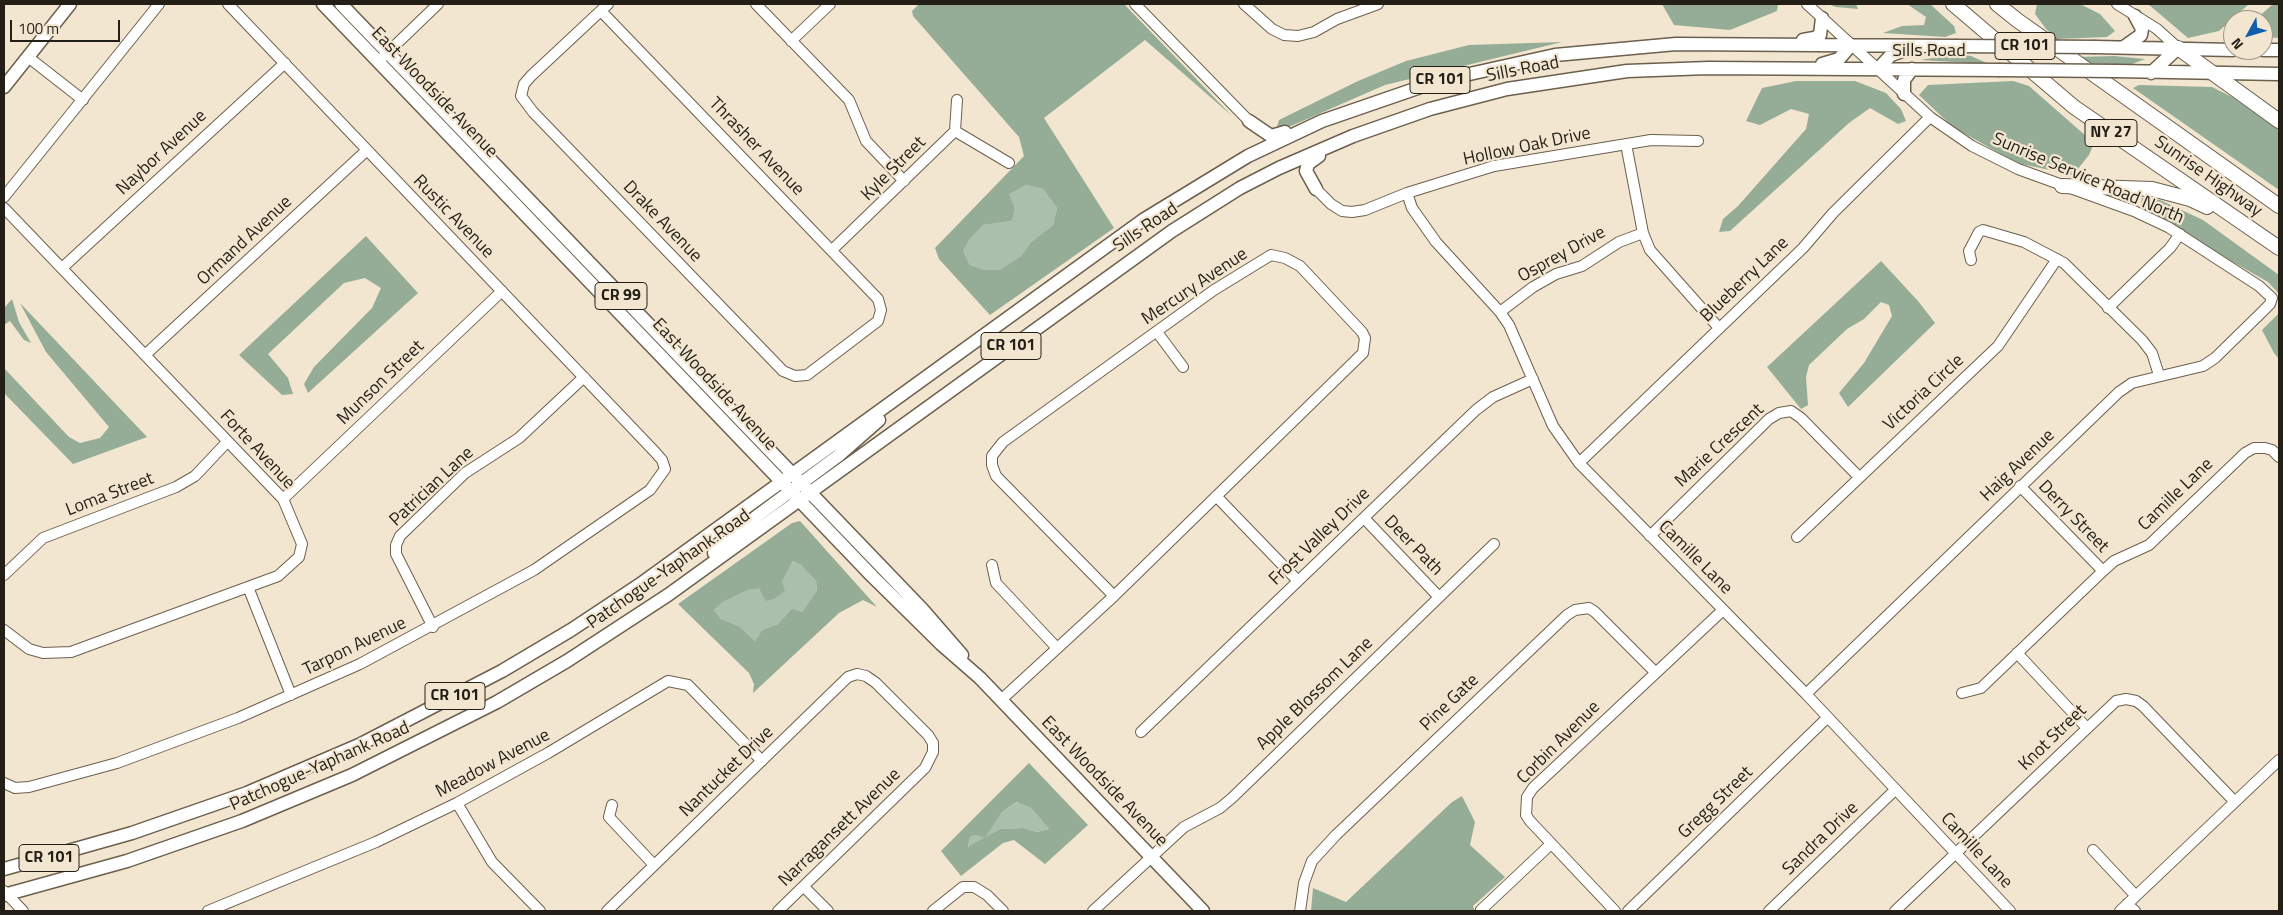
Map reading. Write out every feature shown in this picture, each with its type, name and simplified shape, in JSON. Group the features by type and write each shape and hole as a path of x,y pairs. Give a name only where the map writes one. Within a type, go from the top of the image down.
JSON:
{"highway":[{"name":"Sunrise Highway","path":"1953,4 2074,107 2279,248"},
{"name":"Sunrise Highway","path":"1997,4 2279,206"},
{"path":"2178,48 2279,121"},
{"path":"2062,186 2152,189 2190,199 2238,220"}],"main road":[{"path":"4,88 70,4"},
{"name":"East Woodside Avenue","path":"323,4 383,57 797,478 942,631 980,678"},
{"name":"East Woodside Avenue","path":"341,4 383,57 790,491 910,615 980,678 1203,911"},
{"path":"2124,48 2141,35 2142,29 2135,16"},
{"path":"1758,44 1814,38 1820,35 1822,18"},
{"name":"Sills Road","path":"2223,50 1668,44 1556,55 1467,73 1362,106 1284,138 1211,177 1143,220 911,388 797,478 790,491 810,492 1140,252 1240,188 1316,151 1393,121 1507,89 1588,76 1668,69 1912,69 2279,74"},
{"path":"1788,69 1836,61 1842,57 1851,45"},
{"path":"1878,69 1891,55 1921,46"},
{"path":"2151,73 2178,48"},
{"path":"1904,94 1904,80 1912,69"},
{"path":"1249,121 1274,136 1333,111 1362,106"},
{"path":"1211,177 1255,144 1257,137 1249,121"},
{"path":"1316,189 1306,171 1310,161 1358,140 1393,121"},
{"path":"1240,188 1292,171 1316,189"},
{"name":"Patchogue-Yaphank Road","path":"5,893 89,872 204,835 352,775 425,740 532,682 601,640 699,573 790,491"},
{"name":"Patchogue-Yaphank Road","path":"4,869 95,845 217,804 294,774 395,728 502,671 571,630 639,585 790,491"}],"street":[{"path":"4,197 159,4"},
{"name":"Rustic Avenue","path":"228,4 285,62 366,151 655,452"},
{"path":"383,57 438,4"},
{"path":"756,4 849,100 866,141 904,181"},
{"path":"791,41 830,4"},
{"path":"1135,4 1249,121"},
{"path":"1244,4 1272,29 1284,35 1298,36 1378,4"},
{"name":"Sunrise Service Road North","path":"1807,4 1930,117 1988,155 2018,170 2134,211 2180,234 2259,286 2272,298"},
{"path":"2117,4 2157,29 2178,48"},
{"name":"Thrasher Avenue","path":"605,7 870,289 878,299 881,310"},
{"name":"Drake Avenue","path":"605,7 524,84 522,96 533,112 783,371 796,376 808,375 878,321 881,310"},
{"path":"28,57 83,100"},
{"name":"Naybor Avenue","path":"62,268 285,62"},
{"path":"957,100 955,131 1009,163"},
{"name":"Blueberry Lane","path":"1579,463 1804,248 1833,213 1930,117"},
{"name":"Kyle Street","path":"832,250 955,131"},
{"name":"Hollow Oak Drive","path":"1316,189 1331,204 1342,210 1352,212 1365,210 1407,193 1494,166 1651,140 1698,141"},
{"path":"1626,144 1643,233 1654,255 1719,328"},
{"name":"Ormand Avenue","path":"145,355 366,151"},
{"name":"Camille Lane","path":"1407,193 1412,208 1436,242 1500,312 1509,325 1556,432 1579,463 1806,694 1895,790 1957,852 2010,911"},
{"name":"Forte Avenue","path":"4,208 283,499 302,544 299,557 278,576 72,652 43,653 29,649 4,630"},
{"path":"1971,260 1969,251 1978,232 1982,230 2024,242 2057,259 2073,270 2108,308 2142,340 2152,353 2159,376"},
{"name":"Osprey Drive","path":"1500,312 1533,287 1556,274 1582,266 1619,242 1643,233"},
{"path":"2108,308 2170,248 2180,234"},
{"name":"Mercury Avenue","path":"1001,700 1114,596 1359,359 1363,353 1365,338 1362,332 1300,266 1285,258 1271,255 1214,290 1003,442 992,456 992,465 996,476 1114,596"},
{"name":"Victoria Circle","path":"1797,537 1994,349 2057,259"},
{"name":"Munson Street","path":"283,499 502,291"},
{"name":"Haig Avenue","path":"1806,694 2119,392 2132,383 2190,370 2215,358 2270,304 2272,298"},
{"path":"1157,332 1183,367"},
{"name":"Patrician Lane","path":"433,626 396,554 396,546 400,536 465,474 519,438 584,377"},
{"name":"Frost Valley Drive","path":"1141,732 1476,410 1493,397 1533,379"},
{"name":"Marie Crescent","path":"1650,536 1769,419 1779,413 1791,411 1801,418 1859,477"},
{"name":"Loma Street","path":"4,575 43,538 176,487 195,476 227,442"},
{"name":"Camille Lane","path":"1962,693 1981,688 2114,561 2148,545 2245,453 2254,448 2265,448 2272,450 2279,457"},
{"name":"Tarpon Avenue","path":"4,783 15,788 29,787 85,773 220,725 360,664 534,570 650,490 665,469 662,460 655,452"},
{"name":"Derry Street","path":"2020,486 2103,571"},
{"path":"1216,496 1298,581"},
{"name":"Deer Path","path":"1364,518 1438,596"},
{"name":"Apple Blossom Lane","path":"1093,911 1184,828 1220,808 1232,798 1438,596 1494,544"},
{"path":"992,565 996,583 1057,648"},
{"path":"248,587 291,695"},
{"name":"Pine Gate","path":"1300,911 1304,883 1312,861 1336,835 1567,615 1575,610 1589,608 1656,672"},
{"name":"Corbin Avenue","path":"1615,911 1526,815 1527,797 1533,788 1723,610"},
{"path":"2018,653 2087,728"},
{"name":"Nantucket Drive","path":"607,911 848,677 857,674 866,676 876,683 933,743 933,752 925,768"},
{"name":"Meadow Avenue","path":"215,910 376,842 457,804 572,739 668,681 688,685 762,761"},
{"name":"Knot Street","path":"1895,911 2116,701 2126,699 2136,701 2235,802"},
{"name":"Gregg Street","path":"1628,911 1828,718"},
{"path":"2127,909 2135,895 2279,760"},
{"name":"Narragansett Avenue","path":"778,911 925,768"},
{"name":"Sandra Drive","path":"1769,911 1895,790"},
{"path":"457,804 492,862 540,911"},
{"path":"612,805 609,817 654,865"},
{"path":"1483,911 1481,910 1551,844"},
{"path":"2094,850 2135,895"},
{"path":"933,911 963,886 974,887 987,895 1003,911"},
{"path":"804,887 828,911"},
{"path":"5,893 23,911"}],"green space":[{"path":"919,4 1124,4 1232,116 1145,40 1044,118 1114,228 990,315 939,259 935,248 1024,156 1019,137 913,16 912,11","holes":["1026,185 1043,189 1057,208 1053,225 1031,242 1021,256 1000,270 984,270 970,265 963,251 970,239 983,225 1012,221 1015,208 1009,194"]},
{"path":"1662,4 1778,4 1777,11 1730,30 1674,25"},
{"path":"1828,4 1856,4 1858,9 1836,7"},
{"path":"1907,4 1930,4 1954,26 1956,33 1945,37 1883,33 1902,26 1924,25 1926,17"},
{"path":"2037,4 2082,5 2100,14 2115,31 2107,37 2057,39 2046,29 2035,14"},
{"path":"2148,4 2249,4 2242,10 2223,10 2223,27 2219,31 2188,38"},
{"path":"2273,4 2279,4 2279,38 2273,38 2273,10 2266,10"},
{"path":"1562,42 1385,85 1275,133 1279,120 1358,81 1406,61 1469,45"},
{"path":"1957,54 1971,56 1989,64 1920,60"},
{"path":"2114,56 2145,59 2125,67 2093,66 2077,57"},
{"path":"1796,81 1855,81 1886,93 1901,109 1906,121 1898,124 1870,108 1849,123 1730,231 1719,232 1723,219 1738,206 1806,129 1809,114 1791,109 1760,125 1746,121 1762,88"},
{"path":"2013,81 2029,86 2094,143 2089,155 2073,175 2017,163 1953,127 1919,95 1928,85"},
{"path":"2139,85 2212,87 2232,97 2279,130 2279,190 2133,88"},
{"path":"1026,185 1043,189 1057,208 1053,225 1031,242 1021,256 1000,271 983,270 970,265 963,251 970,239 983,225 1012,221 1015,208 1008,193"},
{"path":"2142,198 2160,200 2203,220 2279,275 2279,294 2268,282 2140,209"},
{"path":"366,236 418,293 308,393 304,384 314,367 372,308 381,288 365,278 344,283 268,354 288,378 293,394 282,395 239,355"},
{"path":"1881,261 1918,301 1935,323 1848,407 1839,393 1864,363 1892,316 1889,305 1881,302 1864,319 1847,329 1809,365 1806,377 1808,405 1801,409 1767,367"},
{"path":"12,299 19,322 31,343 24,340 10,321 4,325 4,308"},
{"path":"20,303 147,437 73,464 4,393 4,368 69,437 80,443 100,438 109,427 46,352"},
{"path":"2279,313 2279,359 2262,330"},
{"path":"800,521 877,607 863,600 839,613 753,693 754,684 749,673 678,604 792,523","holes":["793,561 801,565 816,581 817,590 802,612 792,609 778,624 762,630 755,641 739,626 721,619 714,610 723,602 748,590 759,588 765,601 774,599 785,591 782,582"]},
{"path":"793,561 801,565 816,581 817,590 802,612 792,610 778,624 762,630 755,641 739,626 721,619 714,610 723,602 759,587 765,601 782,582"},
{"path":"1029,763 1088,825 1045,864 1014,840 1003,843 961,876 941,851","holes":["1017,802 1031,808 1049,829 1037,832 1023,828 1000,829 986,837 1002,812","976,835 984,838 968,847 970,837"]},
{"path":"1462,796 1475,822 1470,845 1505,877 1473,906 1475,911 1311,911 1313,888 1346,902 1452,802"},
{"path":"1018,802 1031,808 1049,829 1037,832 1023,828 1000,829 968,848 970,837 976,835 985,837 1002,812"}]}
